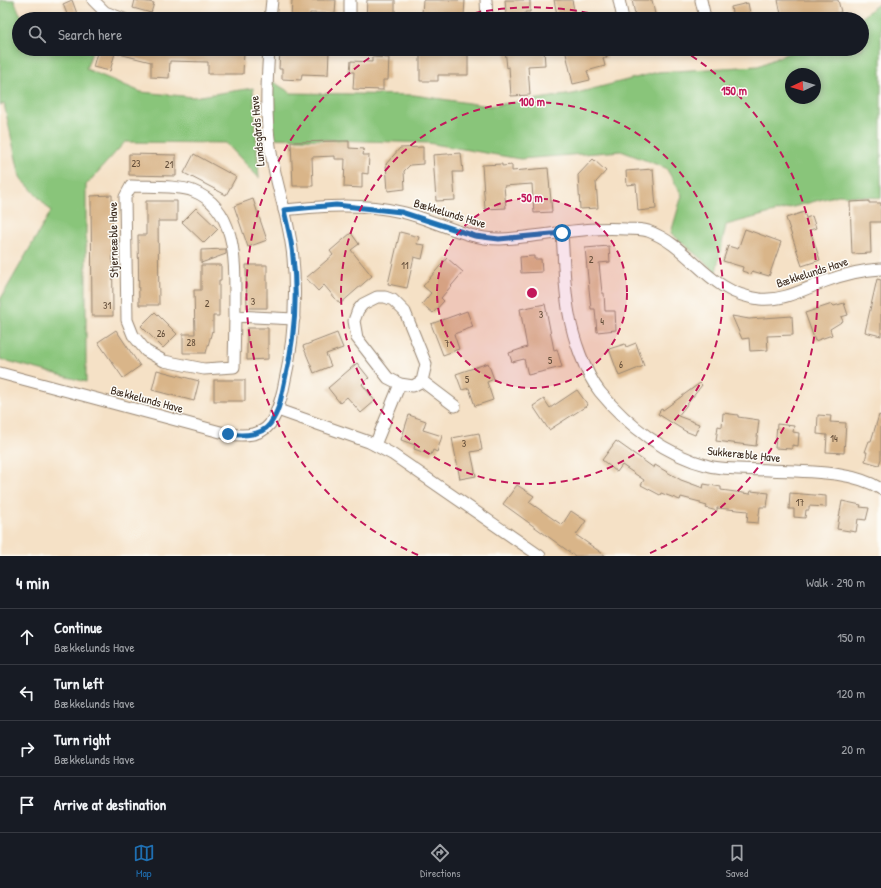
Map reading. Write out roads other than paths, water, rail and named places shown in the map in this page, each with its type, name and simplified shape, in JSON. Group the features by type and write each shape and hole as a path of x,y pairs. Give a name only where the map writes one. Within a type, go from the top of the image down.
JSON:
{"street":[{"path":"92,0 105,12"},
{"path":"271,12 272,0"},
{"path":"350,0 350,12"},
{"path":"486,0 487,12"},
{"path":"619,0 622,12"},
{"path":"701,0 704,12"},
{"name":"Lundsgårds Have","path":"269,56 266,100 270,145 275,177 284,210"},
{"name":"Stjerneæble Have","path":"131,186 175,188 192,191 210,201 221,213 229,229 233,253 235,316 234,367 204,369 164,361 146,351 133,335 127,320 125,197 131,186"},
{"name":"Bækkelunds Have","path":"0,373 221,432 240,436 258,433 270,425 278,410 289,364 294,319 293,257 284,210 336,205 401,212 475,236 499,239 608,228 647,231 664,238 720,286 736,293 760,299 784,298 825,281 854,272 881,269"},
{"name":"Sukkeræble Have","path":"562,233 569,314 576,343 587,369 600,391 623,417 650,439 676,455 710,466 838,474 874,484 881,489"},
{"path":"377,297 385,297 393,300 406,312 426,364 422,381 413,386 400,384 388,378 358,338 354,321 358,310 363,304 377,297"},
{"path":"235,316 294,319"},
{"path":"422,381 455,406"},
{"path":"375,445 400,384"},
{"path":"278,410 375,445 392,454 540,556"}]}
